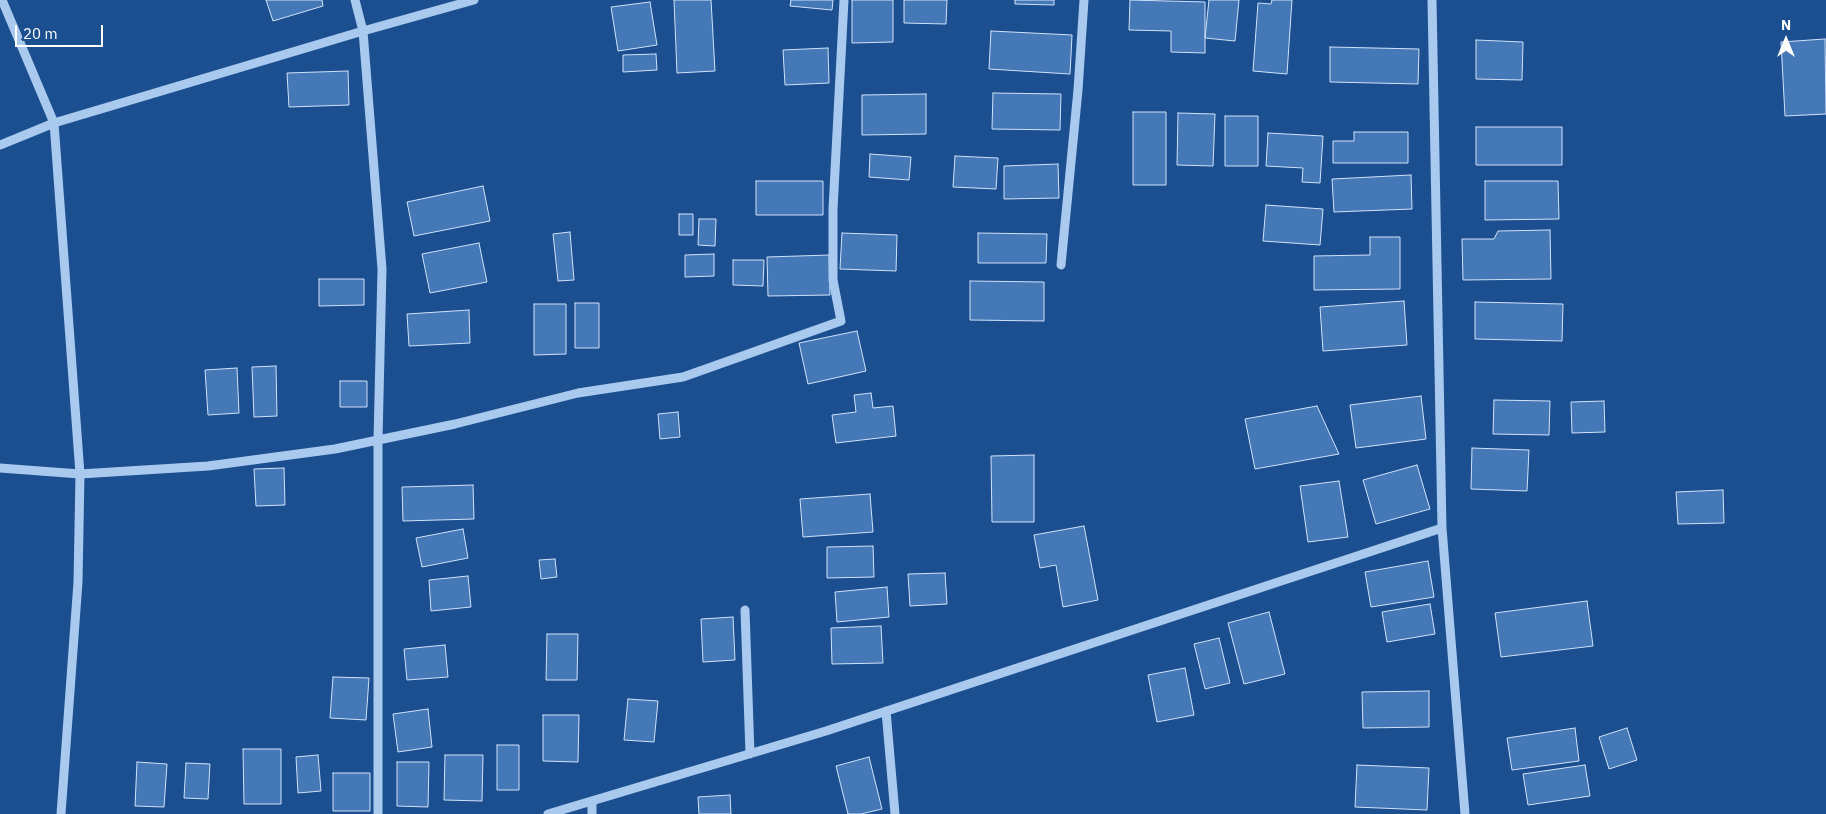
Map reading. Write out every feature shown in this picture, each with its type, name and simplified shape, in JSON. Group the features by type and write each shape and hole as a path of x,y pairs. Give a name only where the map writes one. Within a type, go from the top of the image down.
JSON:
{"street":[{"path":"2,0 54,123 80,474 78,582 61,814"},
{"path":"355,0 363,31 382,269 378,440 378,814"},
{"path":"0,146 54,123 474,0"},
{"path":"0,468 80,474 208,466 335,449 455,424 578,392 683,377 841,321 833,280 833,209 844,0"},
{"path":"1061,265 1078,90 1084,0"},
{"path":"1432,0 1442,528 1465,814"},
{"path":"548,814 886,711 1442,528"},
{"path":"745,610 750,754"},
{"path":"886,711 895,814"},
{"path":"592,801 592,814"}],"building":[{"path":"266,0 322,0 323,6 273,21"},
{"path":"674,0 711,0 715,71 677,73"},
{"path":"791,0 833,0 832,10 790,6"},
{"path":"852,0 893,0 893,42 852,43"},
{"path":"904,0 947,0 946,24 904,23"},
{"path":"1015,0 1054,0 1054,5 1015,4"},
{"path":"1130,0 1205,2 1205,53 1171,52 1171,31 1129,30"},
{"path":"1209,0 1239,0 1235,41 1205,38"},
{"path":"1272,0 1292,0 1287,74 1253,71 1258,3 1271,4"},
{"path":"650,2 657,45 618,51 611,7"},
{"path":"991,31 1072,35 1070,74 989,69"},
{"path":"1825,39 1826,114 1785,116 1781,42"},
{"path":"1476,40 1523,42 1522,80 1476,79"},
{"path":"1330,47 1419,49 1418,84 1330,82"},
{"path":"828,48 829,83 785,85 783,50"},
{"path":"656,54 657,70 623,72 623,55"},
{"path":"348,71 349,105 289,107 287,73"},
{"path":"993,93 1061,94 1060,130 992,129"},
{"path":"926,94 926,134 862,135 862,95"},
{"path":"1133,112 1166,112 1166,185 1133,185"},
{"path":"1178,113 1215,114 1213,166 1177,165"},
{"path":"1225,116 1258,116 1258,166 1225,166"},
{"path":"1476,127 1562,127 1562,165 1476,165"},
{"path":"1354,132 1408,132 1408,163 1333,163 1333,141 1354,141"},
{"path":"1268,133 1323,136 1320,183 1302,182 1303,168 1266,166"},
{"path":"870,154 911,157 909,180 869,177"},
{"path":"955,156 998,158 996,189 953,187"},
{"path":"1058,164 1059,198 1004,199 1004,166"},
{"path":"1411,175 1412,209 1334,212 1332,179"},
{"path":"756,181 823,181 823,215 756,215"},
{"path":"1485,181 1558,181 1559,219 1485,220"},
{"path":"483,186 490,221 414,236 407,202"},
{"path":"1266,205 1323,209 1320,245 1263,241"},
{"path":"679,214 693,214 693,235 679,235"},
{"path":"699,219 716,219 715,246 698,245"},
{"path":"1550,230 1551,279 1463,280 1462,239 1494,239 1498,231"},
{"path":"570,232 574,280 558,281 553,234"},
{"path":"842,233 897,235 896,271 840,269"},
{"path":"978,233 1047,234 1046,263 978,263"},
{"path":"1370,237 1400,237 1400,289 1314,290 1314,256 1370,255"},
{"path":"479,243 487,282 430,293 422,254"},
{"path":"714,254 714,276 685,277 685,255"},
{"path":"829,255 830,295 768,296 767,257"},
{"path":"733,260 764,260 763,286 733,285"},
{"path":"319,279 364,279 364,305 319,306"},
{"path":"970,281 1044,282 1044,321 970,320"},
{"path":"1404,301 1407,345 1323,351 1320,307"},
{"path":"1475,302 1563,304 1562,341 1475,339"},
{"path":"575,303 599,303 599,348 575,348"},
{"path":"534,304 566,304 566,354 534,355"},
{"path":"469,310 470,343 409,346 407,314"},
{"path":"857,331 866,371 808,384 799,343"},
{"path":"276,366 277,416 254,417 252,367"},
{"path":"237,368 239,413 208,415 205,370"},
{"path":"340,381 367,381 367,407 340,407"},
{"path":"871,393 873,408 893,406 896,436 836,443 832,415 856,412 854,395"},
{"path":"1421,396 1426,439 1356,448 1350,405"},
{"path":"1494,400 1550,401 1549,435 1493,434"},
{"path":"1604,401 1605,432 1572,433 1571,402"},
{"path":"1317,406 1339,454 1255,469 1245,419"},
{"path":"678,412 680,437 660,439 658,414"},
{"path":"1472,448 1529,450 1527,491 1471,489"},
{"path":"1034,455 1034,522 992,522 991,456"},
{"path":"1417,465 1430,509 1376,524 1363,480"},
{"path":"284,468 285,505 256,506 254,469"},
{"path":"1339,481 1348,537 1308,542 1300,486"},
{"path":"473,485 474,519 403,521 402,487"},
{"path":"1723,490 1724,523 1678,524 1676,492"},
{"path":"870,494 873,532 803,537 800,499"},
{"path":"1084,526 1098,600 1063,607 1056,565 1040,568 1034,535"},
{"path":"463,529 468,558 422,567 416,538"},
{"path":"873,546 874,577 827,578 827,547"},
{"path":"555,559 557,577 541,579 539,560"},
{"path":"1428,561 1434,597 1371,607 1365,572"},
{"path":"945,573 947,604 910,606 908,574"},
{"path":"468,576 471,607 431,611 429,580"},
{"path":"887,587 889,617 837,622 835,592"},
{"path":"1587,601 1593,646 1501,657 1495,613"},
{"path":"1430,604 1435,634 1387,642 1382,612"},
{"path":"1269,612 1285,674 1244,684 1228,623"},
{"path":"733,617 735,660 703,662 701,619"},
{"path":"881,626 883,663 832,664 831,628"},
{"path":"547,634 578,634 577,680 546,680"},
{"path":"1219,638 1230,683 1205,689 1194,644"},
{"path":"445,645 448,677 407,680 404,649"},
{"path":"1185,668 1194,715 1157,722 1148,675"},
{"path":"333,677 369,678 366,720 330,718"},
{"path":"1429,691 1429,727 1363,728 1362,692"},
{"path":"628,699 658,701 654,742 624,740"},
{"path":"428,709 432,747 398,752 393,714"},
{"path":"543,715 579,715 578,762 543,761"},
{"path":"1575,728 1579,761 1512,770 1507,738"},
{"path":"1627,728 1637,760 1609,769 1599,737"},
{"path":"497,745 519,745 519,790 497,790"},
{"path":"243,749 281,749 281,804 244,804"},
{"path":"318,755 321,791 298,793 296,757"},
{"path":"445,755 483,755 482,801 444,800"},
{"path":"869,757 882,809 861,814 848,814 836,766"},
{"path":"137,762 167,764 164,807 135,806"},
{"path":"397,762 429,762 428,807 397,806"},
{"path":"186,763 210,764 208,799 184,798"},
{"path":"1357,765 1429,768 1427,810 1355,807"},
{"path":"1585,765 1590,796 1528,805 1523,774"},
{"path":"333,773 370,773 370,811 333,811"},
{"path":"730,795 731,814 699,814 698,797"}]}
